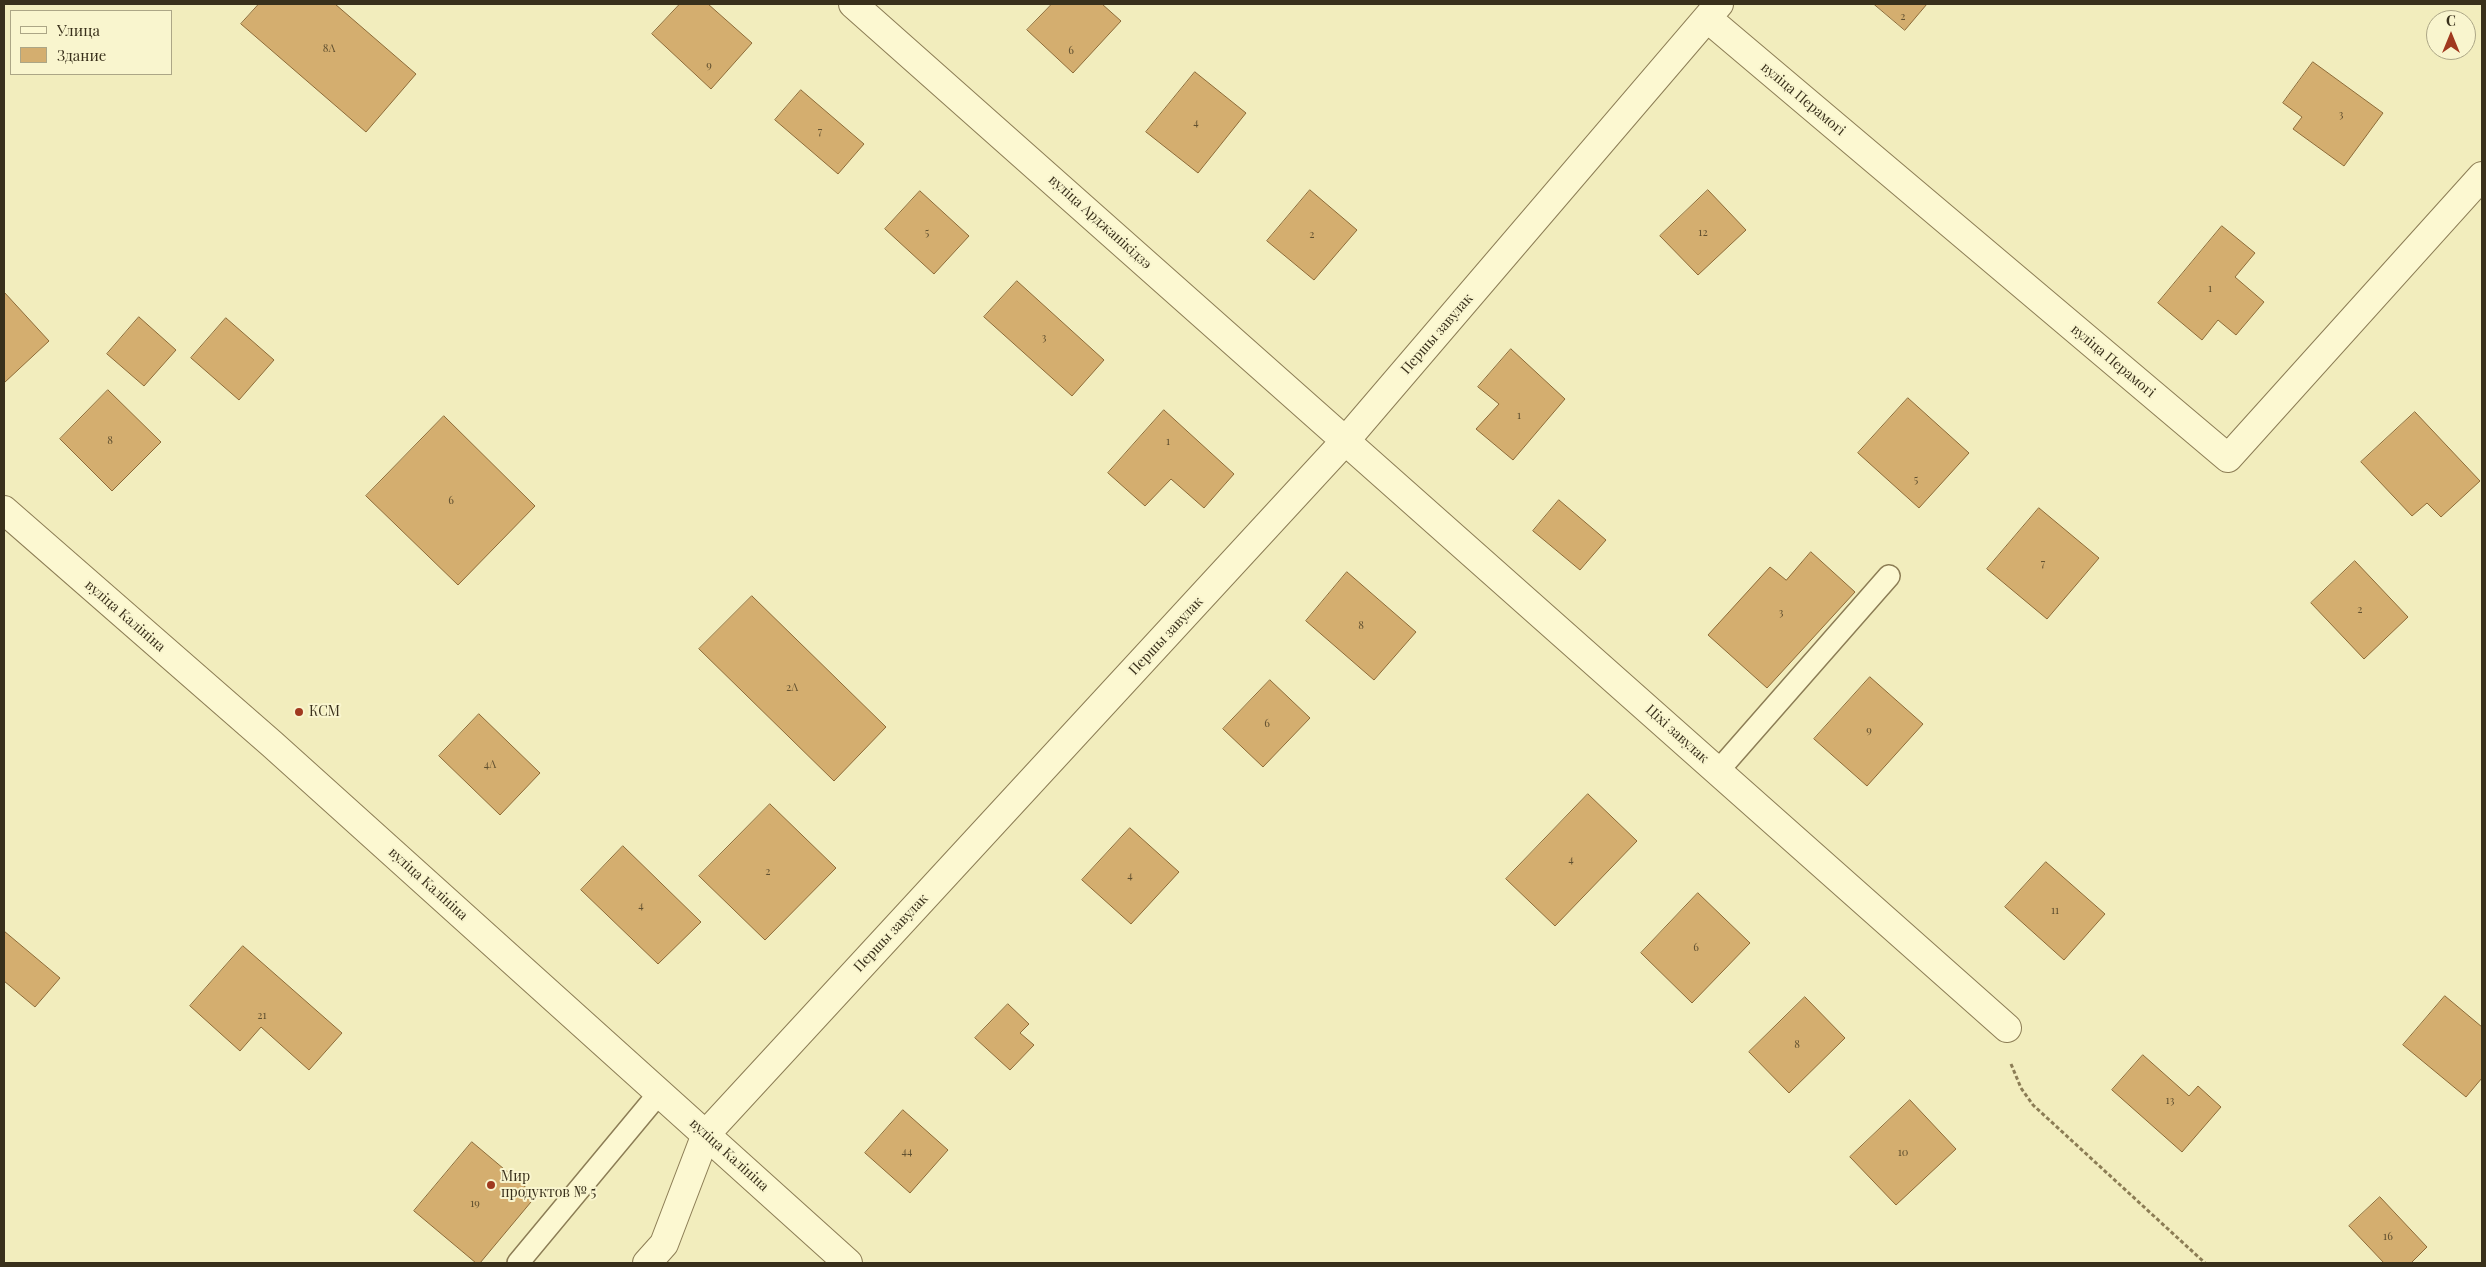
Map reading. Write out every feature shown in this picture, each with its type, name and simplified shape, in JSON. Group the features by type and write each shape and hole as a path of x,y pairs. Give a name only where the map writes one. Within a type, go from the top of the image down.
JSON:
{"street":[{"name":"вуліца Арджанікідзэ","path":"853,4 1346,440"},
{"name":"Першы завулак","path":"647,1263 664,1244 706,1134 1346,440 1713,11"},
{"name":"вуліца Перамогі","path":"1713,11 2228,458 2482,176"},
{"name":"Ціхі завулак","path":"1346,440 2007,1028"},
{"name":"вуліца Калініна","path":"4,510 272,744 848,1263"}],"lane":[{"path":"1718,771 1889,576"},
{"path":"518,1263 660,1092"}],"path":[{"path":"2007,1028 2011,1062 2021,1088 2033,1105 2205,1263"}],"building":[{"path":"259,4 335,4 416,74 366,132 241,24"},
{"path":"680,4 708,4 752,43 711,89 652,34"},
{"path":"1052,4 1102,4 1121,21 1073,73 1027,30"},
{"path":"1874,4 1927,4 1905,30"},
{"path":"2313,62 2383,113 2344,166 2293,129 2302,117 2283,103"},
{"path":"1195,72 1246,113 1198,173 1146,132"},
{"path":"801,90 864,144 838,174 775,120"},
{"path":"1310,190 1357,230 1314,280 1267,241"},
{"path":"1708,190 1746,230 1698,275 1660,236"},
{"path":"920,191 969,236 934,274 885,229"},
{"path":"2222,226 2255,253 2235,277 2264,302 2236,335 2218,320 2202,340 2158,303"},
{"path":"1017,281 1104,360 1072,396 984,317"},
{"path":"4,292 49,341 4,383"},
{"path":"139,317 176,350 144,386 107,354"},
{"path":"226,318 274,360 239,400 191,358"},
{"path":"1511,349 1565,399 1513,460 1476,429 1499,404 1478,387"},
{"path":"108,390 161,442 112,491 60,439"},
{"path":"1908,398 1969,453 1919,508 1858,453"},
{"path":"1164,410 1234,474 1204,508 1171,479 1145,506 1108,473"},
{"path":"2415,412 2480,481 2441,517 2427,503 2412,516 2361,462"},
{"path":"444,416 535,506 458,585 366,496"},
{"path":"1559,500 1606,540 1580,570 1533,531"},
{"path":"2039,508 2099,558 2047,619 1987,569"},
{"path":"1811,552 1855,592 1767,688 1708,635 1770,567 1786,580"},
{"path":"2355,561 2408,617 2364,659 2311,603"},
{"path":"1347,572 1416,632 1374,680 1306,621"},
{"path":"752,596 886,727 834,781 699,649"},
{"path":"1870,677 1923,724 1867,786 1814,739"},
{"path":"1270,680 1310,718 1263,767 1223,729"},
{"path":"479,714 540,773 500,815 439,756"},
{"path":"1588,794 1637,841 1555,926 1506,879"},
{"path":"770,804 836,868 765,940 699,876"},
{"path":"1130,828 1179,872 1131,924 1082,880"},
{"path":"623,846 701,922 658,964 581,890"},
{"path":"2046,862 2105,914 2064,960 2005,907"},
{"path":"1698,893 1750,943 1692,1003 1641,953"},
{"path":"4,931 60,978 35,1007 4,981"},
{"path":"243,946 342,1033 309,1070 261,1027 240,1051 190,1006"},
{"path":"2445,996 2482,1027 2482,1078 2466,1097 2403,1045"},
{"path":"1805,997 1845,1038 1789,1093 1749,1052"},
{"path":"1008,1004 1029,1024 1020,1033 1034,1045 1010,1070 975,1038"},
{"path":"2143,1055 2189,1096 2198,1086 2221,1107 2182,1152 2112,1090"},
{"path":"1910,1100 1956,1149 1896,1205 1850,1157"},
{"path":"903,1110 948,1150 910,1193 865,1153"},
{"path":"472,1142 536,1196 480,1263 476,1263 414,1211"},
{"path":"2380,1197 2427,1247 2411,1263 2384,1263 2349,1226"}],"place":[{"name":"КСМ","path":"299,712"},
{"name":"Мир продуктов № 5","path":"491,1185"}]}
